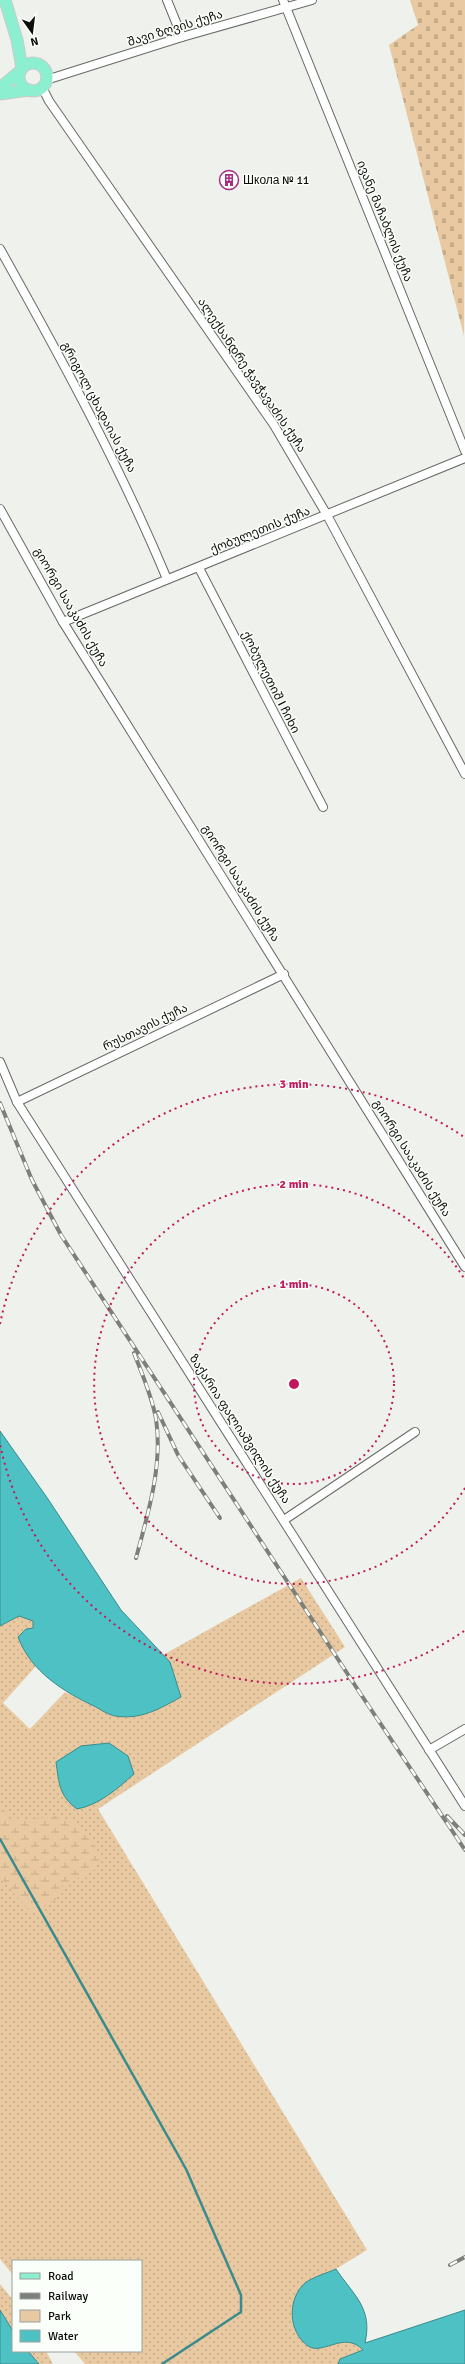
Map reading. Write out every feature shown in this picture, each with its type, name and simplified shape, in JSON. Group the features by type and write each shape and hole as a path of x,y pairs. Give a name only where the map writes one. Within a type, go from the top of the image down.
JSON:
{"main road":[{"path":"5,0 17,40 21,70 19,81 29,90"},
{"path":"0,94 29,90 44,84 46,71 35,63 17,40"},
{"path":"0,88 26,64 35,63"}],"street":[{"path":"166,0 182,37"},
{"name":"შავი ზღვის ქუჩა","path":"44,84 284,4 312,0"},
{"name":"ივანე მაჩაბლის ქუჩა","path":"284,4 465,451"},
{"name":"ალექსანდრე ჭავჭავაძის ქუჩა","path":"44,84 49,101 274,425 327,515 465,774"},
{"name":"გრიგოლ ცხადაიას ქუჩა","path":"0,249 79,391 137,507 167,579"},
{"name":"ქობულეთის ქუჩა","path":"63,622 167,579 199,568 465,458"},
{"name":"გიორგი სააკაძის ქუჩა","path":"0,509 63,622 284,974 465,1267"},
{"name":"ქობულეთიშ I ჩიხი","path":"199,568 323,807"},
{"name":"რუსთავის ქუჩა","path":"17,1102 284,974"},
{"name":"ზაქარია ფალიაშვილის ქუჩა","path":"0,1062 17,1102 465,1806"},
{"path":"284,1520 415,1432"},
{"path":"429,1750 465,1729"}],"green space":[{"path":"410,0 465,0 464,336 389,45 418,25"},
{"path":"301,1578 345,1647 98,1809 367,2250 336,2269 305,2283 318,2348 336,2343 347,2342 353,2343 363,2350 340,2359 338,2364 85,2364 75,2352 142,2352 142,2260 12,2260 12,2274 0,2259 0,1626 19,1616 33,1621 33,1628 24,1651 36,1666 3,1703 30,1729 65,1692 114,1716 170,1663 163,1655"},
{"path":"0,1805 7,1814 9,1822 55,1816 77,1822 100,1854 96,1869 62,1886 56,1900 32,1914 0,1877"},
{"path":"0,2284 12,2299 12,2329 0,2310"},
{"path":"29,2352 47,2352 53,2364 39,2364"}],"water":[{"path":"0,1431 48,1499 121,1610 170,1662 181,1697 142,1715 124,1717 110,1715 72,1695 50,1680 31,1661 18,1637 26,1629 33,1628 33,1621 19,1616 0,1626"},
{"path":"109,1743 128,1756 134,1774 114,1791 100,1800 77,1809 63,1794 59,1783 56,1762 81,1746"},
{"path":"336,2269 355,2295 364,2311 367,2331 365,2343 465,2310 465,2364 338,2364 340,2359 363,2350 356,2344 348,2342 320,2348 308,2346 301,2340 294,2324 292,2315 295,2298 305,2283"},
{"path":"0,2310 12,2329 12,2352 29,2352 39,2364 0,2364"}],"waterway":[{"path":"0,1839 186,2169 241,2295 241,2312 162,2364"}],"railway":[{"path":"0,1103 32,1180 61,1235 362,1696 465,1850"},
{"path":"134,1353 152,1402 158,1436 158,1454 153,1489 136,1558"},
{"path":"158,1412 178,1455 220,1518"},
{"path":"447,1816 465,1835"},
{"path":"450,2265 465,2257"}],"place":[{"name":"Школа № 11","path":"229,180"}]}
